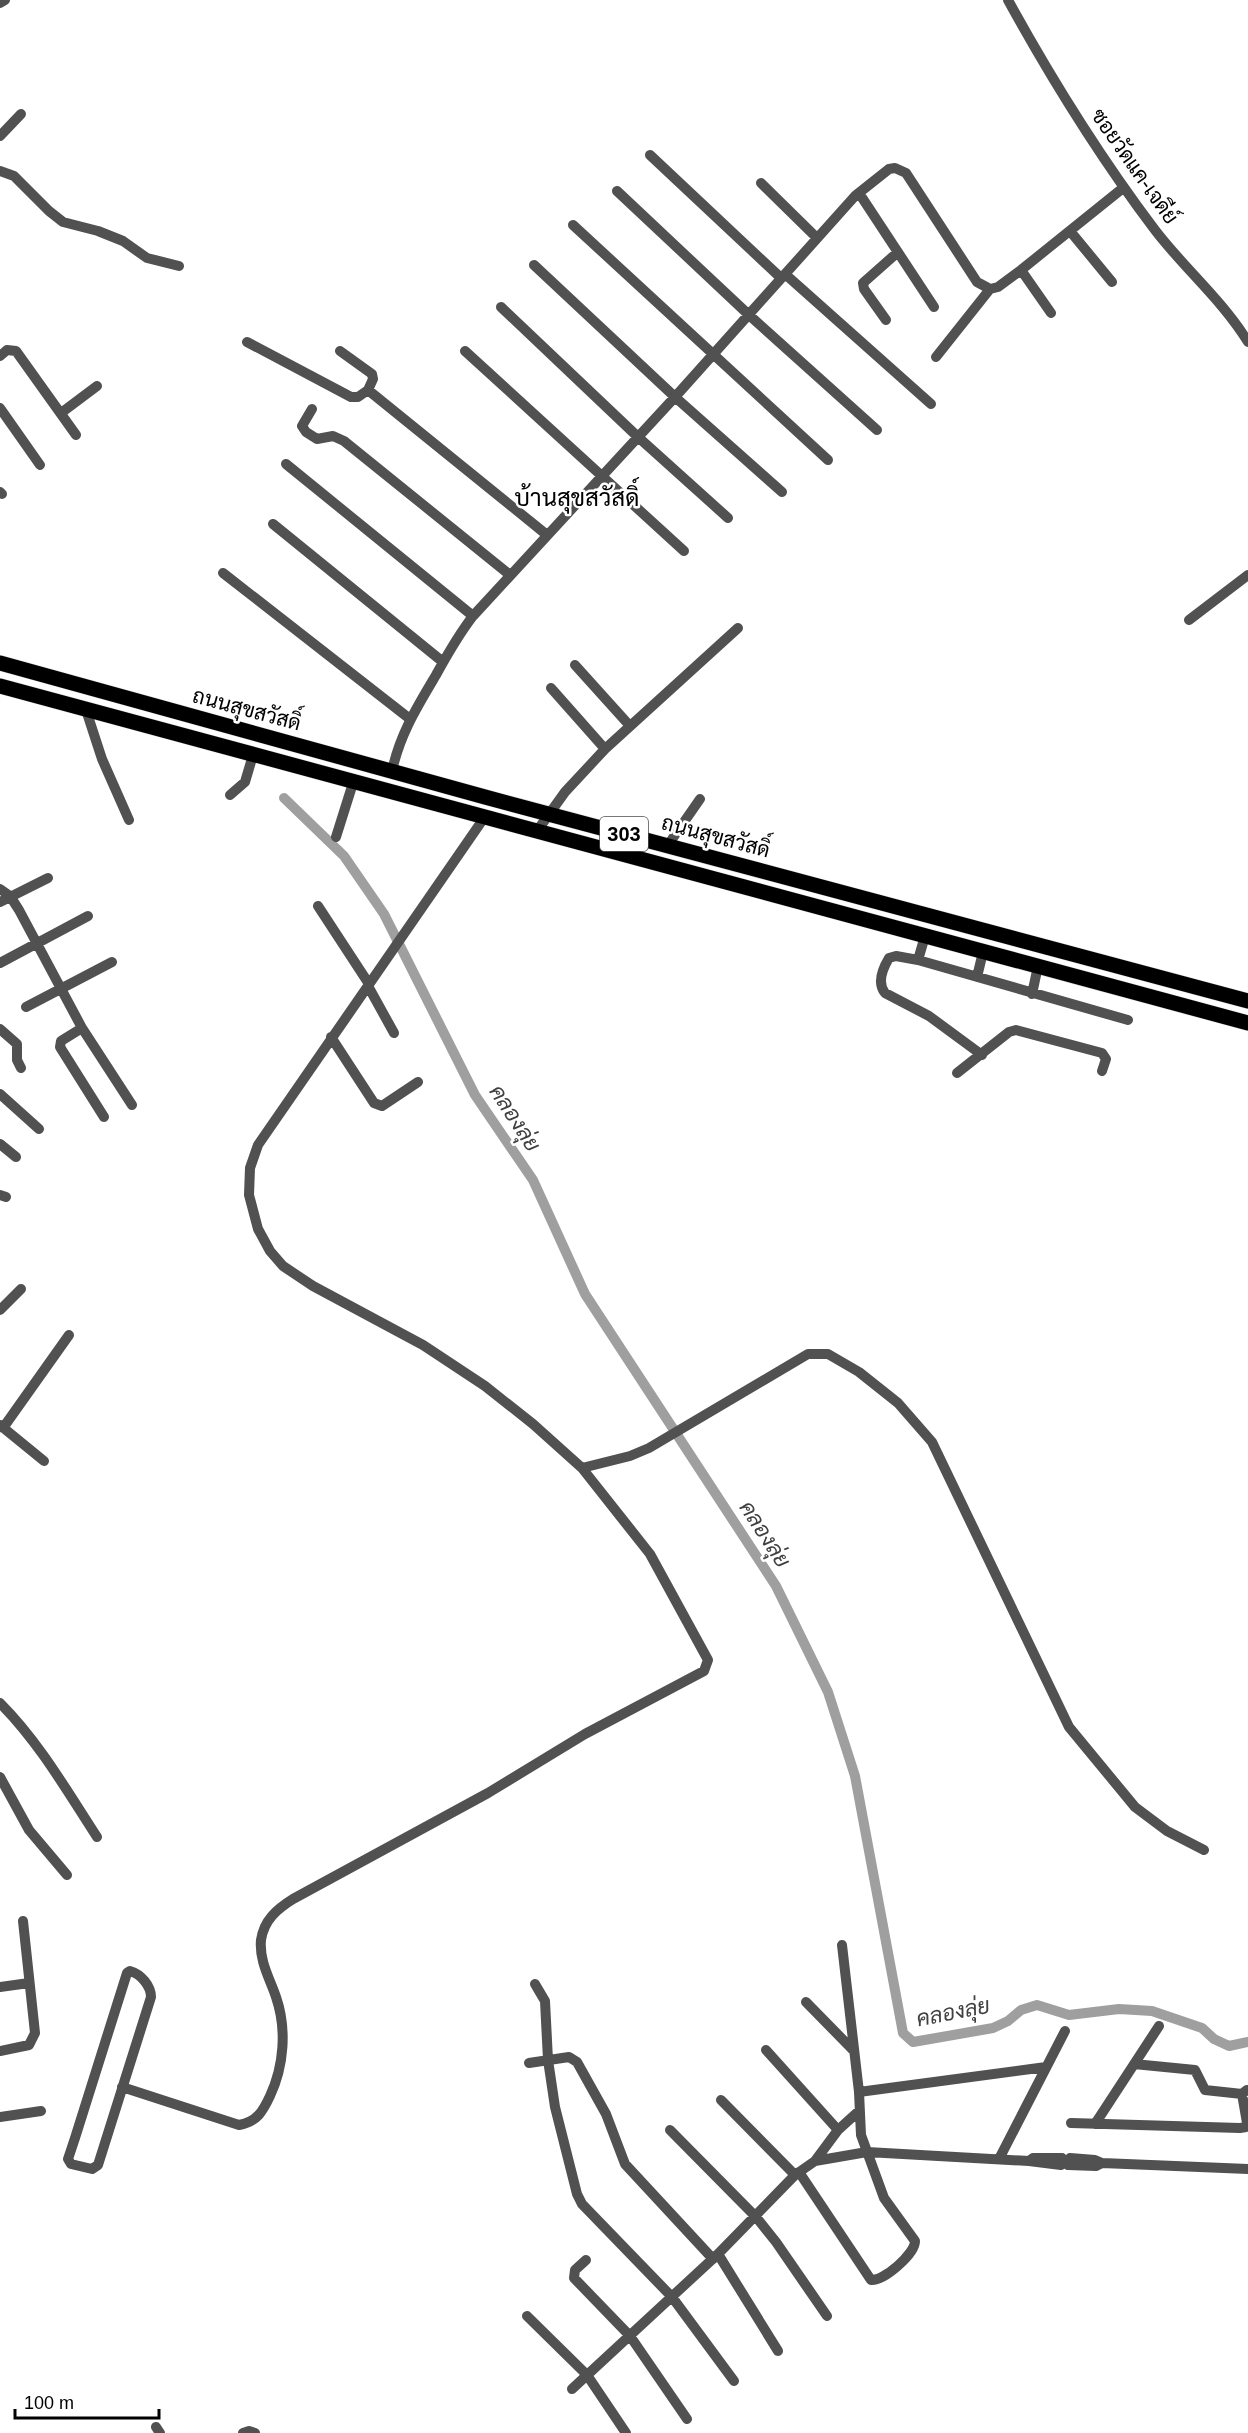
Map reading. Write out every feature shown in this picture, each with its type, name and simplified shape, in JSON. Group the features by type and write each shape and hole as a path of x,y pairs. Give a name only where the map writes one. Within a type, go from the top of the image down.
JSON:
{"main road":[{"name":"ถนนสุขสวัสดิ์","path":"0,663 547,814 1248,1000"},
{"name":"ถนนสุขสวัสดิ์","path":"0,686 1248,1023"}],"street":[{"path":"0,3 5,0"},
{"name":"ซอยวัดแค-เจดีย์","path":"1008,0 1100,156 1176,258 1214,299 1248,342"},
{"path":"0,136 21,114"},
{"path":"650,154 783,276 931,404"},
{"path":"392,771 400,738 443,662 473,616 859,193 889,169 895,168 906,173 977,282 990,289"},
{"path":"0,171 14,176 63,222 123,242 147,258 179,266"},
{"path":"761,183 817,238"},
{"path":"936,357 990,289 998,287 1021,270 1123,188"},
{"path":"616,191 877,430"},
{"path":"859,193 934,307"},
{"path":"573,225 828,460"},
{"path":"1070,231 1112,282"},
{"path":"886,320 862,283 898,252"},
{"path":"534,265 675,397 782,492"},
{"path":"1021,270 1051,313"},
{"path":"501,307 638,437 728,518"},
{"path":"247,342 351,397 358,397 368,390 373,379 372,374 340,351"},
{"path":"0,356 8,350 16,351 76,435"},
{"path":"465,351 684,551"},
{"path":"61,413 98,386"},
{"path":"368,390 547,535"},
{"path":"0,408 40,465"},
{"path":"312,409 302,426 306,432 317,439 333,436 344,441 510,575"},
{"path":"286,464 473,616"},
{"path":"273,524 443,662"},
{"path":"223,573 410,719"},
{"path":"1189,620 1248,575"},
{"path":"537,831 547,814 605,749 738,628"},
{"path":"575,665 630,726"},
{"path":"550,688 605,749"},
{"path":"86,710 102,759 129,820"},
{"path":"230,795 246,783 254,755"},
{"path":"336,837 353,783"},
{"path":"668,845 700,800"},
{"path":"122,2087 239,2125 249,2123 256,2118 264,2111 278,2080 281,2061 281,2019 277,1999 261,1954 261,1940 272,1914 293,1899 489,1793 585,1734 704,1671 708,1660 651,1554 582,1467 485,1386 423,1345 313,1286 283,1266 270,1251 258,1229 249,1195 250,1168 258,1145 484,818"},
{"path":"5,899 48,878"},
{"path":"0,889 36,944 82,1028 132,1105"},
{"path":"318,906 369,985 394,1033"},
{"path":"0,963 88,916"},
{"path":"918,960 925,936"},
{"path":"977,977 983,952"},
{"path":"982,1055 929,1016 881,989 882,975 890,958 896,956 918,960 1128,1020"},
{"path":"26,1007 112,962"},
{"path":"1032,993 1038,966"},
{"path":"82,1028 61,1041 60,1047 104,1117"},
{"path":"0,1029 17,1044 16,1060 21,1068"},
{"path":"957,1073 1009,1032 1016,1030 1102,1053 1106,1059 1102,1071"},
{"path":"331,1037 374,1104 382,1106 418,1082"},
{"path":"0,1095 39,1129"},
{"path":"0,1144 16,1157"},
{"path":"0,1310 21,1289"},
{"path":"44,1461 2,1427 69,1335"},
{"path":"582,1467 630,1456 649,1448 808,1354 828,1354 859,1372 898,1402 932,1442 1069,1727 1135,1807 1167,1831 1204,1850"},
{"path":"0,1703 42,1753 97,1837"},
{"path":"0,1777 29,1830 67,1875"},
{"path":"0,2051 22,2047 33,2040 35,2033 23,1921"},
{"path":"721,2100 797,2174 871,2280 874,2281 895,2268 913,2251 915,2241 884,2198 860,2131 859,2092 842,1945"},
{"path":"130,1971 137,1973 149,1987 151,1997 122,2087 96,2167 92,2169 71,2164 68,2159 71,2149 127,1973 130,1971"},
{"path":"0,1987 29,1983"},
{"path":"536,1984 545,2001 548,2060 555,2107 582,2204 672,2297 734,2381"},
{"path":"806,2002 854,2051"},
{"path":"1095,2124 1159,2026"},
{"path":"999,2159 1065,2031"},
{"path":"766,2049 838,2130"},
{"path":"529,2063 568,2057 577,2062 606,2114 625,2164 716,2257 778,2351"},
{"path":"1071,2123 1246,2127 1245,2092 1205,2090 1195,2070 1134,2064"},
{"path":"859,2092 1046,2067"},
{"path":"572,2389 716,2257 797,2174 815,2161 838,2130 859,2110"},
{"path":"0,2117 41,2111"},
{"path":"670,2130 756,2217 827,2316"},
{"path":"815,2161 867,2152 1029,2161 1095,2160 1102,2163 1248,2169"},
{"path":"586,2260 575,2270 574,2278 630,2336 687,2419"},
{"path":"527,2316 587,2375 626,2433"},
{"path":"243,2433 249,2431 255,2433"}],"waterway":[{"name":"คลองลุ่ย","path":"284,798 344,856 384,914 475,1095 533,1180 585,1294 776,1586 828,1692 855,1776 903,2033 913,2042 993,2028 1008,2021 1021,2010 1037,2005 1069,2015 1119,2009 1152,2011 1202,2028 1214,2039 1229,2046 1248,2042"}],"district":[{"name":"บ้านสุขสวัสดิ์","path":"577,497"}]}
